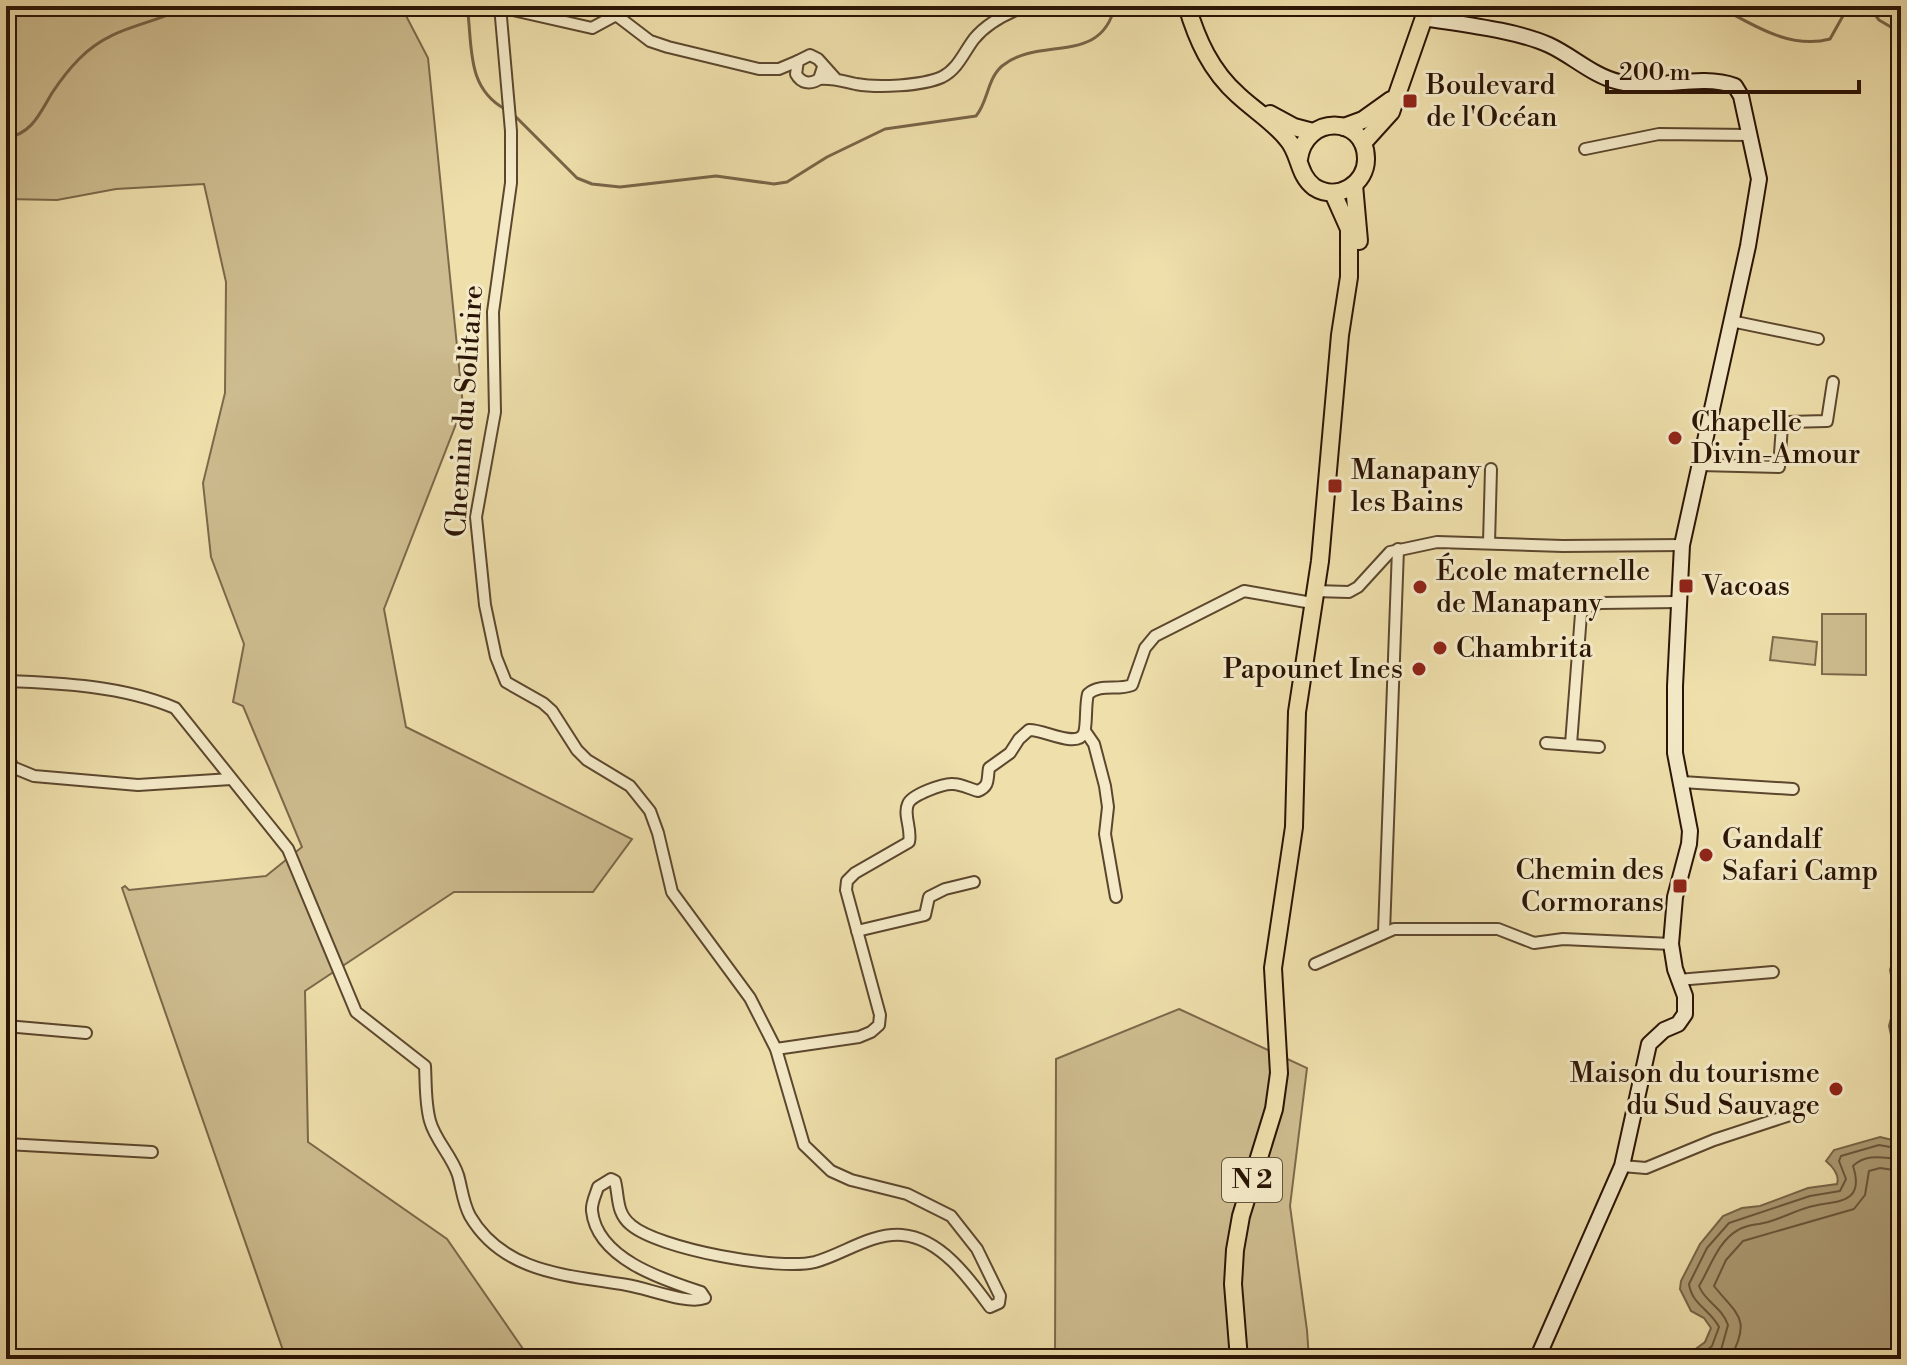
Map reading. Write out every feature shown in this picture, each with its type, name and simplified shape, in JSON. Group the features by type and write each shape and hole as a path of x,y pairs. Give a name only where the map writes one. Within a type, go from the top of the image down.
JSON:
{"main road":[{"path":"1187,6 1205,53 1224,82 1284,135 1312,185 1333,193 1354,185 1366,166 1363,143 1358,136 1344,127 1329,125 1313,132 1303,143 1299,159"},
{"path":"1363,143 1391,112 1426,12"},
{"path":"1344,127 1386,106 1402,87"},
{"path":"1237,95 1294,127 1313,132"},
{"name":"N 2","path":"1239,1359 1233,1284 1235,1250 1241,1216 1274,1109 1279,1073 1273,968 1294,827 1297,712 1320,561 1340,335 1349,277 1359,245 1354,185"},
{"name":"N 2","path":"1333,193 1349,229 1349,277"}],"street":[{"path":"500,6 592,28 616,15 631,29 659,44 759,69 779,69 810,55 818,59 835,78"},
{"name":"Chemin du Solitaire","path":"231,779 288,849 356,1012 425,1066 430,1121 457,1174 471,1217 488,1239 503,1250 533,1269 630,1285 693,1300 705,1298 701,1292 643,1270 612,1248 601,1234 591,1209 598,1187 611,1179 617,1187 619,1209 629,1224 664,1242 760,1262 796,1264 813,1262 876,1238 903,1235 935,1247 948,1257 990,1307 999,1303 1000,1296 977,1249 951,1216 907,1194 851,1180 831,1171 804,1145 776,1049 750,998 672,892 656,822 650,811 630,786 587,760 577,750 564,727 543,703 506,682 496,657 485,605 476,517 495,412 493,312 511,183 511,131 500,6"},
{"path":"779,69 806,83 835,78 870,85 937,79 952,71 984,30 1002,16 1026,6"},
{"path":"1426,12 1531,38 1621,83 1717,82 1735,86 1741,96 1759,179 1682,545 1675,742 1690,831 1675,897 1671,944 1678,980 1685,996 1685,1014 1678,1024 1664,1030 1649,1044 1622,1166 1537,1359"},
{"path":"798,61 795,69 798,78"},
{"path":"819,79 823,67"},
{"path":"1585,149 1659,134 1750,135"},
{"path":"1731,321 1818,339"},
{"path":"1700,465 1779,467 1782,426 1787,422 1827,421 1833,382"},
{"path":"1489,543 1491,469"},
{"path":"1116,897 1105,834 1108,807 1105,786 1094,744 1085,731 1084,708 1088,694 1098,687 1132,685 1145,648 1155,636 1244,591 1313,597 1349,592 1358,587 1390,552 1437,542 1682,545"},
{"path":"1384,932 1398,549"},
{"path":"1571,744 1581,614 1587,607 1600,603 1679,602"},
{"path":"6,681 48,682 148,697 175,708 231,779"},
{"path":"776,1049 859,1037 879,1025 880,1015 847,881 855,873 909,842 911,834 907,804 911,799 948,784 978,791 984,789 988,784 989,768 1010,753 1029,730 1072,741 1080,738 1085,731"},
{"path":"1546,743 1599,747"},
{"path":"6,747 9,767 34,776 138,785 231,779"},
{"path":"1682,782 1793,789"},
{"path":"857,931 925,915 929,897 945,889 974,882"},
{"path":"1315,964 1394,929 1498,929 1534,943 1563,939 1671,944"},
{"path":"1678,980 1773,972"},
{"path":"6,1026 86,1033"},
{"path":"1622,1166 1646,1168 1714,1140 1793,1114"},
{"path":"6,1144 152,1152"}],"shaded area":[{"path":"6,6 401,6 428,58 463,406 384,609 406,727 632,839 593,892 454,892 305,991 308,1142 447,1239 530,1359 286,1359 122,888 125,886 129,890 266,876 302,847 243,706 233,702 244,644 211,557 203,483 225,393 226,282 204,184 116,189 57,200 6,199"},
{"path":"1822,614 1866,614 1866,675 1822,674"},
{"path":"1773,637 1817,642 1815,665 1770,660"},
{"path":"1179,1009 1307,1068 1290,1206 1309,1359 1055,1359 1056,1059"}],"water":[{"path":"1901,936 1901,1052 1893,1044 1889,1026 1896,999 1890,970"},
{"path":"1880,1137 1901,1142 1901,1359 1682,1359 1705,1342 1711,1328 1704,1318 1691,1311 1680,1289 1681,1281 1700,1244 1723,1216 1808,1188 1837,1184 1837,1174 1826,1161 1834,1150"}],"waterway":[{"path":"6,138 29,127 65,75 92,48 118,33 189,6"},
{"path":"467,6 477,77 492,100 505,109"},
{"path":"514,115 577,178 592,184 620,187 716,176 774,184 787,182 827,157 885,129 976,116 993,77 1002,66 1034,52 1083,44 1096,37 1107,25 1115,6"},
{"path":"1718,6 1771,33 1800,41 1830,39 1851,7 1873,12 1879,20 1901,33"}],"place":[{"name":"Boulevard de l'Océan","path":"1410,101"},
{"name":"Chapelle Divin-Amour","path":"1675,438"},
{"name":"Manapany les Bains","path":"1335,486"},
{"name":"Vacoas","path":"1686,586"},
{"name":"École maternelle de Manapany","path":"1420,587"},
{"name":"Chambrita","path":"1440,648"},
{"name":"Papounet Ines","path":"1419,669"},
{"name":"Gandalf Safari Camp","path":"1706,855"},
{"name":"Chemin des Cormorans","path":"1680,886"},
{"name":"Maison du tourisme du Sud Sauvage","path":"1836,1089"}]}
